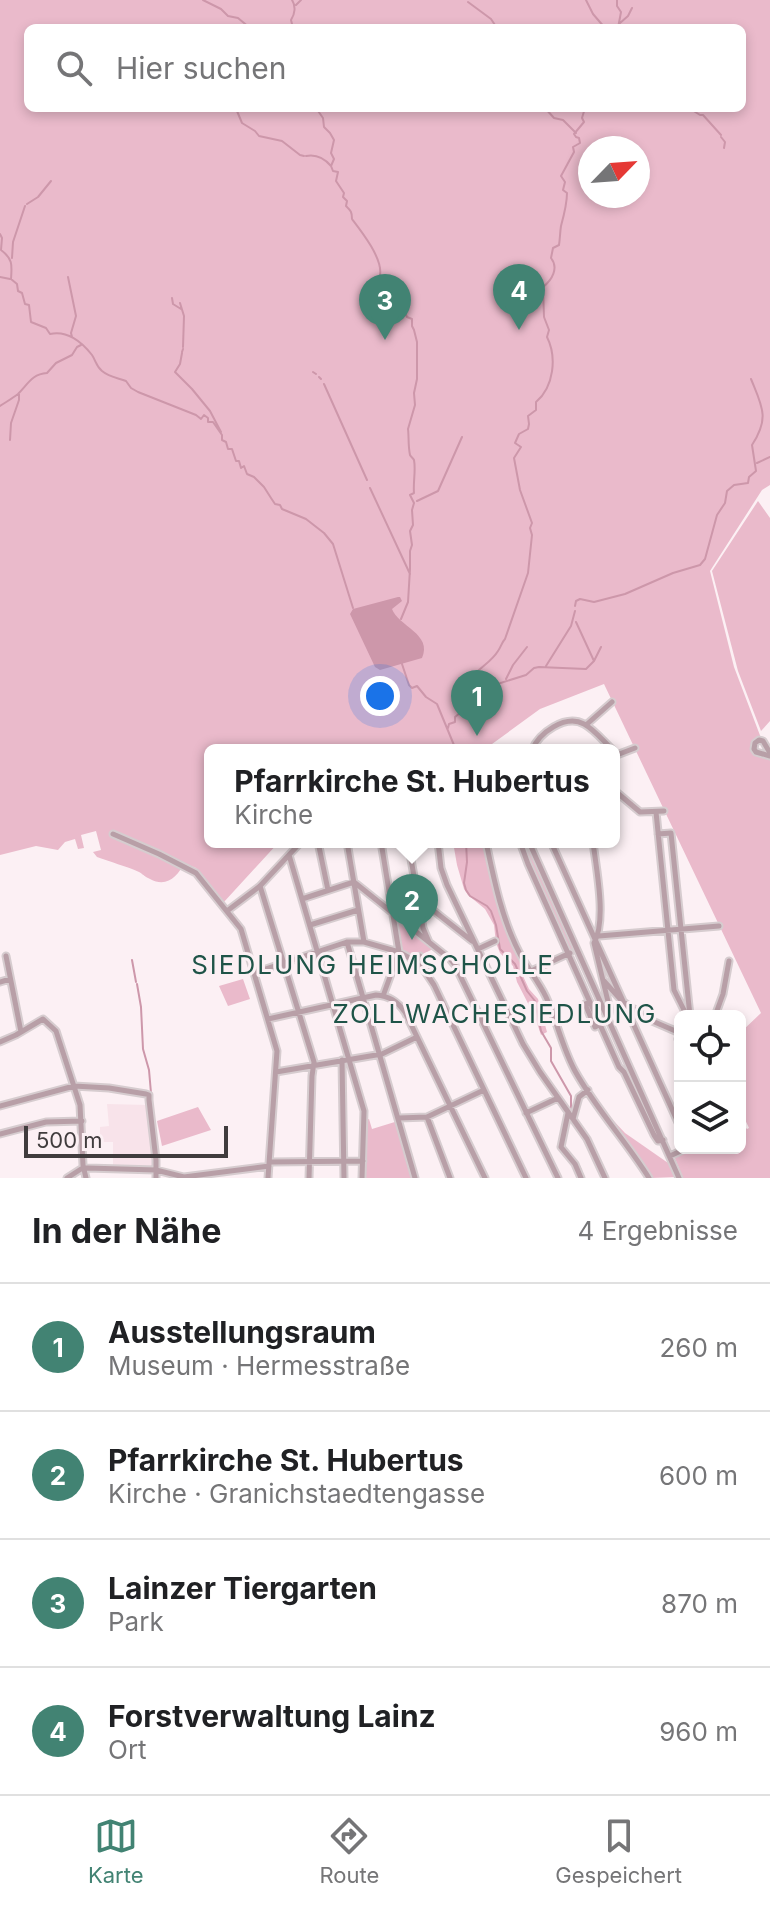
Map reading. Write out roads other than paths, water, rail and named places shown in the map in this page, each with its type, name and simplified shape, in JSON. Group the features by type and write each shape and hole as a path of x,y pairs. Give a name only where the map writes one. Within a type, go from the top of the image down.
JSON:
{"street":[{"path":"586,725 612,702"},
{"path":"534,744 557,725 576,722 586,725 606,744"},
{"path":"620,752 635,748"},
{"path":"620,795 640,812 664,811"},
{"path":"656,812 674,990 685,1010"},
{"path":"658,834 671,833 688,1010"},
{"path":"113,834 193,871 241,929 277,1051 268,1178"},
{"path":"227,911 260,886 295,848"},
{"path":"319,848 328,890"},
{"path":"348,848 364,942"},
{"path":"382,848 399,952 383,996"},
{"path":"409,848 423,928 429,943"},
{"path":"439,848 447,885 523,1044 592,1149 605,1178"},
{"path":"487,848 500,900 515,941 546,997 576,1072 649,1178"},
{"path":"523,848 595,1013 654,1135 658,1141 663,1140"},
{"path":"532,848 679,1178"},
{"path":"554,848 674,1114"},
{"path":"594,848 600,914 597,938 610,1010 608,1017"},
{"path":"289,855 346,1060 364,1111 362,1178"},
{"path":"302,899 354,882"},
{"path":"354,882 455,965 558,1178"},
{"path":"260,886 314,1065 309,1178"},
{"path":"419,901 473,941"},
{"path":"310,925 359,910"},
{"path":"597,938 719,926"},
{"path":"478,949 495,941"},
{"path":"254,973 347,942 364,942 399,952 424,970 434,985"},
{"path":"347,942 415,1178"},
{"path":"531,971 577,949"},
{"path":"6,956 21,1032"},
{"path":"420,956 526,1178"},
{"path":"717,1010 729,961"},
{"path":"0,982 10,979"},
{"path":"603,980 622,1001 650,1020 674,1030"},
{"path":"268,1019 364,997 390,997 401,1006 485,1178"},
{"path":"590,1002 585,1004 595,1027 601,1024"},
{"path":"595,1013 604,1008"},
{"path":"0,1042 44,1018 56,1033 81,1108 86,1178"},
{"path":"276,1072 380,1054 417,1037"},
{"path":"344,1178 346,1060"},
{"path":"0,1106 74,1086 149,1095 156,1178"},
{"path":"399,1118 427,1117 484,1090"},
{"path":"581,1178 575,1164 561,1147 579,1097 588,1090"},
{"path":"526,1113 558,1098"},
{"path":"427,1117 450,1178"},
{"path":"0,1134 46,1122 82,1121"},
{"path":"670,1156 674,1154"},
{"path":"67,1178 84,1168 156,1170 182,1177 270,1164 363,1161"},
{"path":"117,1169 119,1178"}],"waterway":[{"path":"203,0 245,24"},
{"path":"292,0 292,24"},
{"path":"296,5 301,0"},
{"path":"586,0 602,24"},
{"path":"617,0 621,12 619,24"},
{"path":"468,2 494,24"},
{"path":"620,23 632,8"},
{"path":"237,112 242,123 259,136 282,141 304,156"},
{"path":"319,112 324,127 334,140 331,166 333,171 338,172 336,181 344,193 346,206 375,254 380,275 391,280 393,298 399,301 407,317 412,319 417,342 415,405 408,429 409,452 415,468 414,493 410,495 414,503 410,531 412,545 408,602 401,619"},
{"path":"549,112 554,118 563,120 576,133"},
{"path":"448,728 455,722 455,717 472,703 467,688 473,676 496,655 505,639 528,573 532,523 520,490 514,458 521,447 515,443 519,434 528,429 528,416 536,410 536,402 547,388 552,371 543,287 553,274 551,258 553,248 559,245 566,205 567,193 563,190 565,182 561,176 574,152 573,147 580,143 574,134 584,122 584,112"},
{"path":"695,112 703,115 721,135"},
{"path":"721,137 725,142 724,148"},
{"path":"306,156 320,158 331,166"},
{"path":"27,204 38,197 51,181"},
{"path":"12,258 13,242 25,206"},
{"path":"0,234 1,250 11,263 11,279 17,284 25,304 29,305 31,322 46,328 50,334 74,338 88,350 102,371 126,381 138,392 201,419 204,415 208,422 213,422 241,468 244,466 247,474 264,487 275,504 306,519 333,544 353,608"},
{"path":"0,277 10,279"},
{"path":"68,277 76,316 72,337"},
{"path":"172,298 173,304 181,309"},
{"path":"180,303 184,316 183,347"},
{"path":"0,406 18,394 34,377 47,373 81,345"},
{"path":"182,353 175,372 210,411 221,432"},
{"path":"575,606 580,599 594,602 625,594 700,565 705,559 727,491 734,485 748,483 749,477 756,471 752,445 761,427 762,412 751,379"},
{"path":"324,384 367,480"},
{"path":"10,440 19,394"},
{"path":"417,501 438,491 462,437"},
{"path":"757,463 770,457"},
{"path":"370,488 410,574"},
{"path":"546,666 571,626 575,611"},
{"path":"576,622 594,661"},
{"path":"506,679 527,647"},
{"path":"473,701 479,694 487,694 491,686 526,675 534,668 586,669 601,647"},
{"path":"401,661 409,685 412,688 417,686 437,704 454,744"},
{"path":"466,848 466,890 491,911 500,949 515,964 535,1001 541,1031 551,1048 551,1061 571,1096 571,1113"},
{"path":"132,960 136,982"},
{"path":"137,984 151,1093"},
{"path":"574,1159 584,1178"}],"place":[{"name":"Forstverwaltung Lainz","path":"519,330"},
{"name":"Lainzer Tiergarten","path":"385,340"},
{"name":"Ausstellungsraum","path":"477,736"},
{"name":"Pfarrkirche St. Hubertus","path":"412,940"}],"district":[{"name":"SIEDLUNG HEIMSCHOLLE","path":"373,965"},
{"name":"ZOLLWACHESIEDLUNG","path":"495,1014"}]}
